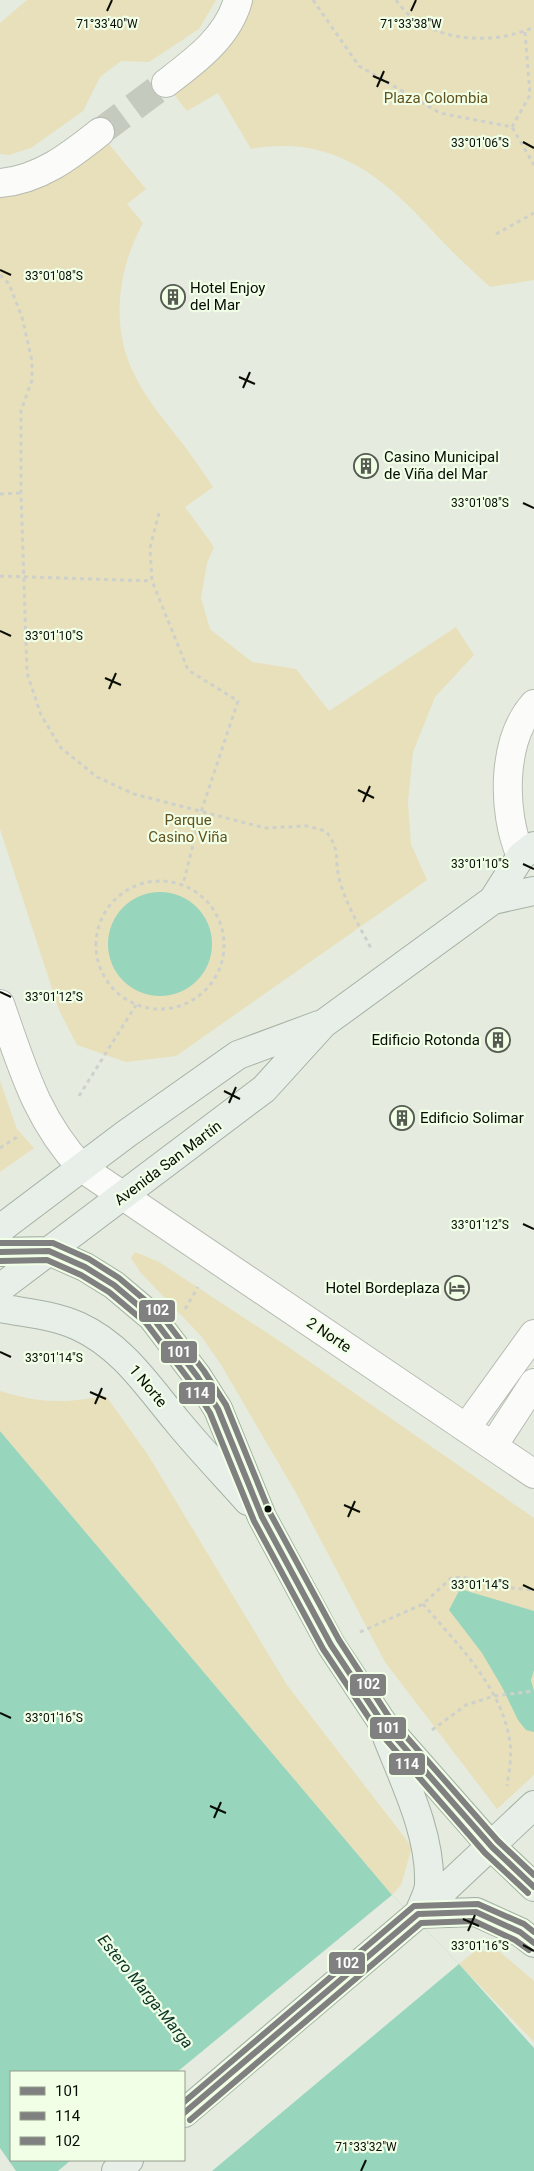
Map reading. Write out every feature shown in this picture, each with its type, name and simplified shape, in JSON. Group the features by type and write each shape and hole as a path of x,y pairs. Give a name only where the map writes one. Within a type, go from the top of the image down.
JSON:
{"main road":[{"name":"Avenida San Martín","path":"0,1288 264,1090 323,1024 493,900 528,851"},
{"name":"Avenida San Martín","path":"493,900 534,892"},
{"name":"Avenida San Martín","path":"0,1229 238,1055 323,1024"},
{"name":"1 Norte","path":"0,1252 49,1251 85,1267 114,1285 152,1318 197,1376 218,1409 262,1517 331,1645 382,1722 492,1847 534,1887"},
{"name":"1 Norte","path":"0,1308 54,1318 78,1326 105,1341 150,1386 176,1420 262,1517"},
{"path":"382,1722 420,1826 428,1858 429,1886 416,1916"},
{"path":"185,2112 416,1916 492,1847 534,1805"},
{"path":"416,1916 476,1912 520,1932 534,1943"},
{"path":"116,2171 128,2161"}],"street":[{"path":"166,83 200,57 218,37 235,11 238,0"},
{"path":"0,183 19,182 63,161 100,132"},
{"path":"528,851 511,826 507,799 508,779 517,736 527,712 534,704"},
{"name":"2 Norte","path":"0,1004 29,1086 44,1119 63,1147 82,1168 534,1474"},
{"path":"466,1428 534,1334"},
{"path":"493,1446 534,1383"}],"path":[{"path":"313,0 359,66 440,113 512,127 534,165"},
{"path":"396,0 405,12 425,26 442,34 485,38 525,32 534,27"},
{"path":"512,127 530,95 525,32"},
{"path":"496,234 534,213"},
{"path":"0,276 9,284 22,317 32,361 32,380 21,411 23,576 28,673 41,715 61,748 97,777 134,794 265,828 307,826 326,830 336,844 339,878 350,909 387,979"},
{"path":"0,494 21,493"},
{"path":"159,513 150,548 152,581 188,670 238,701 201,812 183,885"},
{"path":"0,576 152,581"},
{"path":"164,881 183,885 203,897 217,914 224,936 224,959 215,980 205,991 200,996 180,1007 157,1010 136,1005 118,994 106,979 97,960 96,941 100,921 110,904 126,890 144,883 164,881"},
{"path":"80,1096 136,1005"},
{"path":"0,1148 17,1137"},
{"path":"162,1331 176,1321 192,1302 212,1256"},
{"path":"331,1645 423,1604 451,1578 462,1577 512,1588 534,1590"},
{"path":"423,1604 473,1662 494,1696 509,1734 507,1795"},
{"path":"406,1749 466,1705 494,1696 534,1691"}],"green space":[{"path":"27,0 216,0 199,29 149,62 121,61 100,77 83,111 31,148 9,155 0,154 0,23"},
{"name":"Plaza Colombia","path":"247,0 534,0 534,280 490,287 454,254 393,192 356,165 313,149 289,146 251,149 218,93 187,111 172,92"},
{"name":"Parque Casino Viña","path":"108,143 146,189 127,204 143,223 128,259 120,297 120,317 126,355 144,392 213,487 185,507 214,547 207,563 201,598 210,629 252,662 296,669 329,711 456,627 474,655 435,697 413,752 408,802 411,844 427,880 176,1056 126,1062 77,1045 59,1010 0,829 0,191 58,180"},
{"path":"0,1081 17,1129 34,1148 0,1172"},
{"path":"135,1252 159,1262 284,1344 534,1518 534,1775 497,1809 385,1662 296,1493 220,1363 201,1336 140,1272 131,1258"},
{"path":"0,1391 28,1398 53,1401 106,1396 148,1455 287,1685 412,1847 401,1885 392,1895 0,1431"},
{"path":"475,1951 500,1952 534,1981 534,2042 459,1964"}],"water":[{"path":"160,892 180,896 189,901 203,915 208,924 212,944 208,964 203,973 189,987 180,992 160,996 140,992 131,987 117,973 112,964 108,944 112,924 117,915 131,901 140,896"},
{"name":"Estero Marga-Marga","path":"0,1431 392,1895 459,1964 534,2048 534,2171 16,2171 0,2148"},
{"path":"460,1589 534,1611 534,1670 531,1680 534,1691 534,1732 526,1730 518,1720 502,1687 482,1653 449,1610"}],"pier":[{"path":"392,1895 459,1964 212,2171 58,2171 70,2161 185,2161 185,2071 178,2071"}],"tunnel":[{"path":"100,132 166,83"}],"transit line":[{"name":"102","path":"0,1243 53,1243 89,1259 119,1278 159,1312 204,1371 226,1405 270,1513 339,1640 389,1717 498,1841 534,1875"},
{"name":"101","path":"0,1252 49,1251 85,1267 114,1285 152,1317 197,1376 218,1409 262,1517 331,1645 382,1722 492,1847 534,1887"},
{"name":"114","path":"0,1261 47,1260 81,1275 109,1292 146,1323 190,1381 210,1413 254,1521 323,1649 375,1727 485,1853 528,1893"},
{"name":"102","path":"185,2101 414,1906 478,1904 524,1924 534,1932"},
{"name":"101","path":"185,2112 418,1914 476,1912 520,1932 534,1943"},
{"name":"114","path":"190,2120 421,1923 474,1921 515,1940 529,1950"}],"place":[{"name":"Hotel Enjoy del Mar","path":"173,297"},
{"name":"Casino Municipal de Viña del Mar","path":"366,466"},
{"name":"Edificio Rotonda","path":"498,1040"},
{"name":"Edificio Solimar","path":"402,1118"},
{"name":"Hotel Bordeplaza","path":"457,1288"}]}
